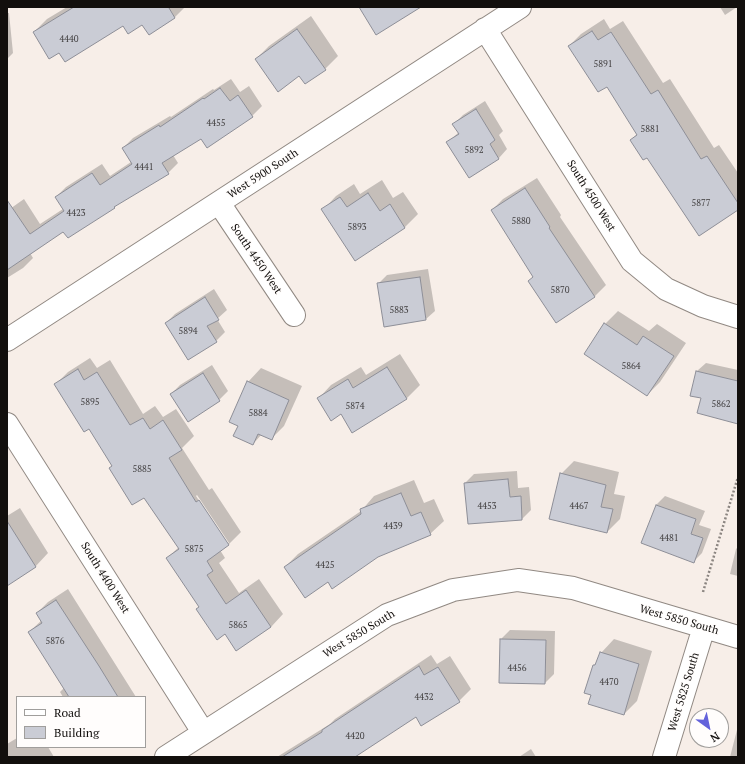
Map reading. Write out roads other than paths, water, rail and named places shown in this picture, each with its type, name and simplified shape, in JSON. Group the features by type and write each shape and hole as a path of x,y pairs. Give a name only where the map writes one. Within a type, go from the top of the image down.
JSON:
{"street":[{"name":"West 5900 South","path":"7,340 520,7"},
{"name":"South 4500 West","path":"485,29 632,261 666,289 703,306 738,317"},
{"name":"South 4450 West","path":"219,203 294,315"},
{"name":"South 4400 West","path":"7,424 203,732"},
{"name":"West 5850 South","path":"166,757 387,615 453,590 518,580 573,588 738,637"},
{"name":"West 5825 South","path":"664,757 704,627"}]}
